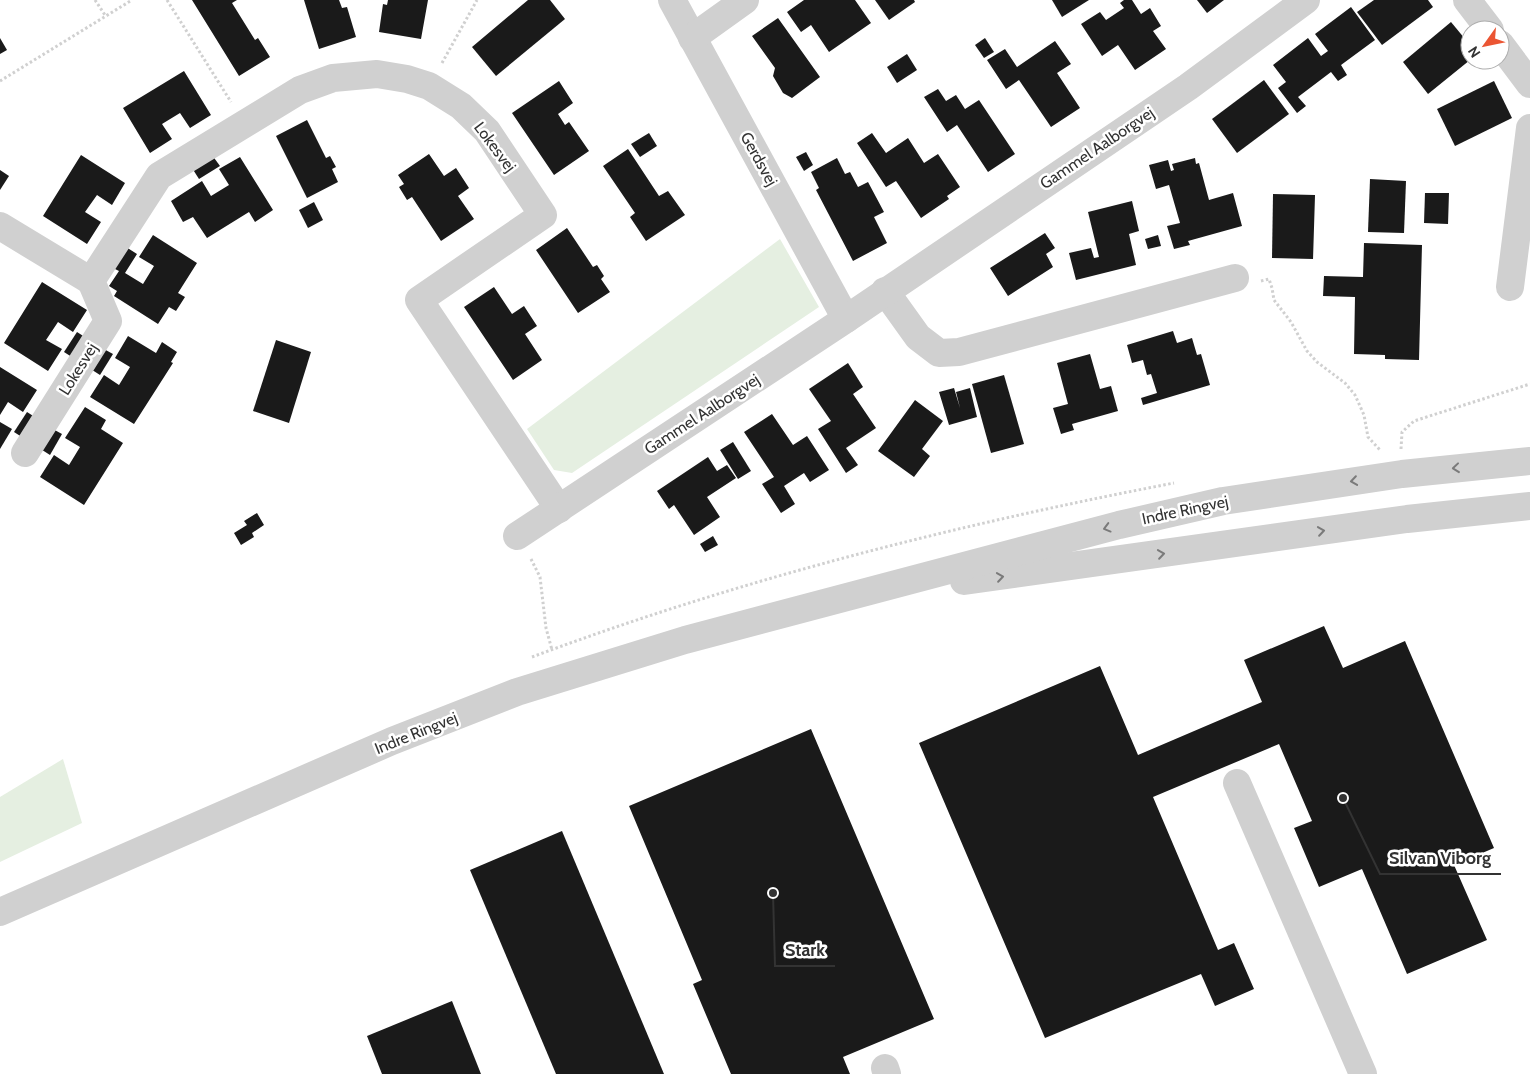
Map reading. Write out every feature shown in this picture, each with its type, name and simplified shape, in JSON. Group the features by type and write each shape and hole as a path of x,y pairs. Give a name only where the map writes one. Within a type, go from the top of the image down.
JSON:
{"street":[{"name":"Gerdsvej","path":"672,0 846,319"},
{"path":"692,38 745,0"},
{"name":"Gammel Aalborgvej","path":"517,536 846,319 1188,87 1306,0"},
{"path":"1467,0 1482,20"},
{"path":"1510,57 1530,84"},
{"name":"Lokesvej","path":"25,453 108,321 91,281 159,176 300,90 333,78 377,74 407,79 429,86 461,106 487,131 543,214 419,300 559,508"},
{"path":"1510,286 1530,128"},
{"path":"0,226 91,281"},
{"path":"885,291 918,337 939,354 959,352 1235,278"},
{"name":"Indre Ringvej","path":"0,912 392,741 518,692 685,640 1119,525 1223,501 1402,474 1517,462"},
{"name":"Indre Ringvej","path":"848,598 1319,531 1519,507"},
{"path":"1237,783 1363,1074"}],"path":[{"path":"95,0 105,16"},
{"path":"0,81 132,0"},
{"path":"167,0 244,124"},
{"path":"429,86 477,0"},
{"path":"1235,278 1242,285 1269,279 1274,300 1291,322 1307,351 1317,362 1345,383 1355,395 1364,415 1368,436 1402,474"},
{"path":"1402,474 1402,432 1414,421 1530,384"},
{"path":"517,536 530,555 540,577 546,628 552,650"}],"green space":[{"path":"780,239 819,307 572,473 554,470 527,429"},
{"path":"63,759 82,823 0,862 0,797"}],"building":[{"path":"192,0 237,0 232,3 255,40 258,38 270,57 239,76"},
{"path":"304,0 339,0 342,8 347,7 356,37 319,49"},
{"path":"388,0 428,0 421,39 379,32 383,4 387,5"},
{"path":"528,0 550,0 565,19 496,76 472,47"},
{"path":"804,0 855,0 871,23 829,52 811,25 801,32 787,12"},
{"path":"875,0 914,0 915,2 889,20"},
{"path":"1052,0 1089,0 1062,17"},
{"path":"1124,0 1132,0 1141,14 1150,8 1161,26 1153,31 1166,49 1135,70 1118,45 1102,56 1081,24 1100,12 1106,20 1124,8 1120,3"},
{"path":"1197,0 1224,0 1207,13"},
{"path":"1374,0 1428,0 1433,7 1382,45 1357,12"},
{"path":"1351,7 1375,40 1341,65 1347,75 1338,81 1331,72 1298,97 1306,106 1297,113 1278,88 1286,82 1273,65 1308,38 1321,56 1328,51 1315,34"},
{"path":"778,18 820,77 792,98 783,93 773,76 775,68 752,36"},
{"path":"1451,22 1460,33 1460,68 1428,94 1403,62"},
{"path":"0,38 7,50 0,54"},
{"path":"985,38 994,52 984,58 975,45"},
{"path":"1055,41 1071,64 1057,73 1080,108 1051,127 1019,80 1006,89 987,60 1005,49 1017,67"},
{"path":"907,54 917,70 897,83 887,67"},
{"path":"184,71 211,115 190,128 180,113 162,124 172,139 150,153 123,108"},
{"path":"1264,80 1289,114 1237,153 1212,119"},
{"path":"559,81 573,103 558,114 565,125 569,122 589,151 554,175 512,113"},
{"path":"1494,81 1512,118 1455,146 1437,109"},
{"path":"938,89 946,101 956,95 965,109 979,100 1015,154 988,172 957,125 947,132 924,97"},
{"path":"307,120 326,158 330,156 336,167 332,169 338,182 307,198 276,136"},
{"path":"649,133 657,146 640,157 631,144"},
{"path":"872,133 886,153 908,138 924,163 938,154 960,187 947,196 949,199 921,218 896,181 886,187 857,143"},
{"path":"628,149 659,196 668,191 685,215 646,241 630,217 635,213 603,166"},
{"path":"806,152 813,165 804,171 796,157"},
{"path":"429,154 444,176 456,168 469,188 458,196 474,219 441,241 412,197 407,200 399,187 404,184 398,175"},
{"path":"81,155 125,183 112,205 97,195 85,212 101,222 87,244 43,216"},
{"path":"212,155 220,166 199,179 192,168"},
{"path":"240,157 273,210 255,222 249,212 207,238 193,217 183,222 171,201 202,181 211,196 229,185 219,169"},
{"path":"837,158 845,174 850,172 858,187 868,182 884,212 874,217 887,243 853,261 816,190 819,188 811,172"},
{"path":"1195,158 1196,164 1199,163 1209,200 1233,193 1242,226 1188,241 1190,245 1174,249 1167,226 1180,223 1169,185 1156,189 1149,165 1168,160 1171,171 1174,170 1172,164"},
{"path":"0,170 9,176 0,190"},
{"path":"1370,179 1406,181 1404,233 1368,232"},
{"path":"1425,193 1449,193 1448,224 1424,223"},
{"path":"1273,194 1315,195 1313,259 1272,258"},
{"path":"1132,201 1139,231 1129,234 1136,265 1076,280 1069,253 1091,248 1094,258 1099,257 1088,212"},
{"path":"314,202 323,220 308,228 299,210"},
{"path":"567,228 593,267 597,265 604,276 601,279 610,292 578,313 536,250"},
{"path":"1045,233 1055,248 1046,254 1053,267 1008,296 990,268"},
{"path":"153,235 197,263 178,293 185,297 176,311 169,307 158,324 114,296 117,291 109,286 119,271 113,268 126,247 137,254 125,273 143,284 154,266 139,257"},
{"path":"1158,235 1161,246 1148,249 1145,239"},
{"path":"1364,243 1422,245 1419,360 1385,359 1385,355 1354,354 1355,297 1323,296 1324,276 1363,277"},
{"path":"42,282 87,310 73,332 58,322 46,340 62,349 48,371 4,343"},
{"path":"494,287 512,314 524,306 537,326 525,334 542,360 513,380 464,307"},
{"path":"1173,331 1177,343 1192,338 1197,355 1201,354 1210,385 1143,405 1141,398 1157,393 1151,374 1147,375 1143,360 1132,363 1127,345"},
{"path":"77,332 88,339 75,359 64,352"},
{"path":"128,336 156,353 162,342 177,352 171,362 173,363 134,424 90,397 104,375 119,385 130,367 115,358"},
{"path":"276,340 311,352 289,423 253,411"},
{"path":"102,348 113,354 100,375 89,368"},
{"path":"1090,354 1100,389 1111,386 1118,411 1072,424 1074,430 1061,434 1053,408 1068,404 1057,363"},
{"path":"848,363 863,387 853,394 876,428 846,448 858,465 846,473 818,429 831,421 809,389"},
{"path":"0,367 37,390 23,412 8,402 0,415"},
{"path":"1004,375 1024,444 991,453 972,384"},
{"path":"954,388 960,408 956,392 970,388 977,417 949,425 939,392"},
{"path":"915,400 943,421 922,449 930,456 914,477 878,451"},
{"path":"85,407 106,420 101,429 123,443 84,505 40,477 54,455 69,465 80,447 65,438"},
{"path":"27,412 38,419 25,439 14,432"},
{"path":"772,414 793,445 807,436 829,470 810,482 804,473 784,486 795,504 781,513 762,484 774,477 744,432"},
{"path":"0,422 12,429 0,449"},
{"path":"51,428 62,434 50,455 39,448"},
{"path":"733,442 751,471 738,479 720,450"},
{"path":"708,457 717,471 727,465 736,478 707,497 720,517 694,535 674,505 669,509 657,491"},
{"path":"257,513 264,525 252,533 254,537 241,545 234,533 247,525 244,521"},
{"path":"713,536 718,545 705,552 700,544"},
{"path":"1324,626 1343,668 1405,641 1494,848 1454,865 1487,940 1407,974 1362,869 1319,887 1294,828 1312,821 1279,744 1153,797 1218,950 1234,943 1254,989 1215,1006 1201,974 1045,1038 919,743 1100,666 1138,755 1262,702 1244,660"},
{"path":"811,729 934,1019 843,1057 850,1074 731,1074 693,984 702,980 629,806"},
{"path":"562,831 664,1074 556,1074 470,870"},
{"path":"452,1001 481,1074 382,1074 367,1036"}],"place":[{"name":"Silvan Viborg","path":"1343,798"},
{"name":"Stark","path":"773,893"}]}
